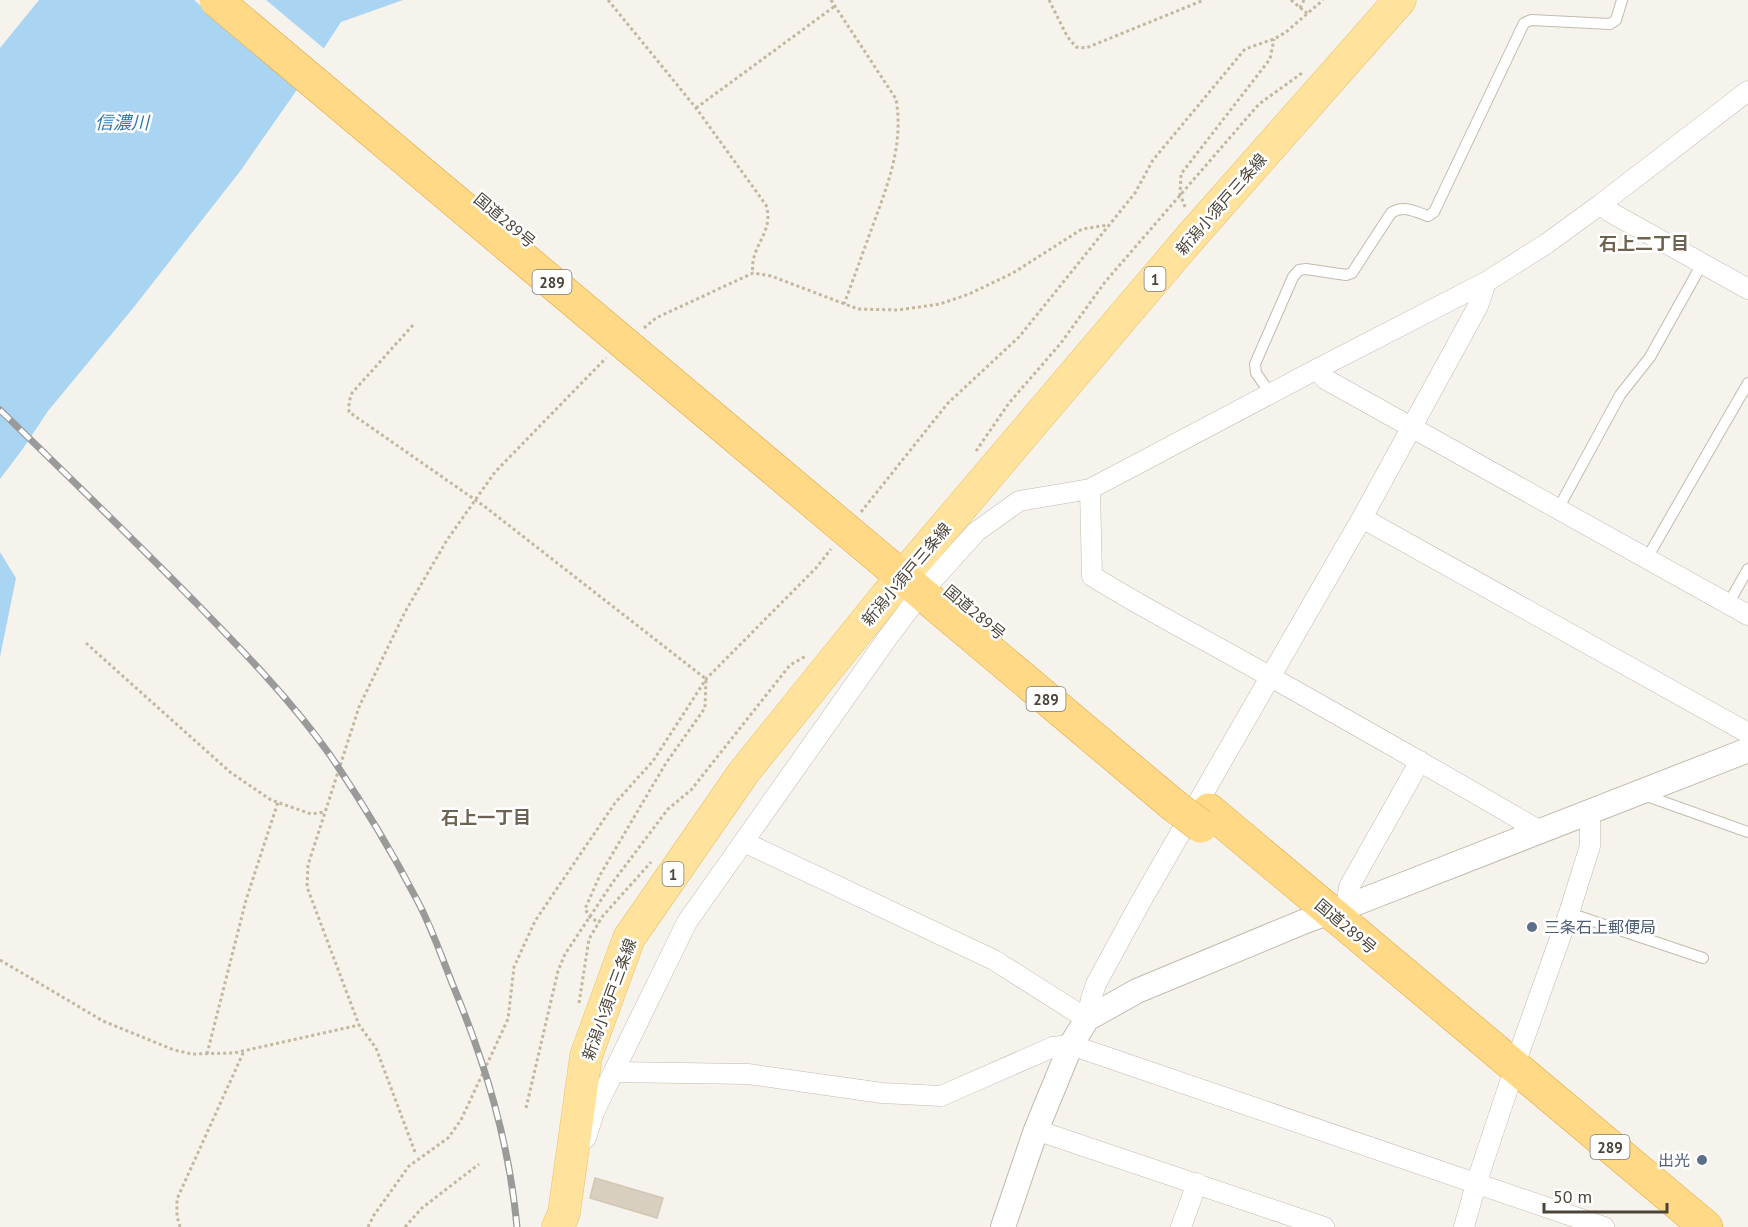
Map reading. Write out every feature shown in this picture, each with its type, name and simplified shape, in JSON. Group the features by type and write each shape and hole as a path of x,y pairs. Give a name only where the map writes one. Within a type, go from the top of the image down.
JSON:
{"highway":[{"name":"国道289号","path":"216,0 911,571"},
{"name":"国道289号","path":"242,0 1177,795 1328,913 1512,1074 1680,1227"},
{"name":"国道289号","path":"1512,1074 1706,1227"}],"main road":[{"name":"新潟小須戸三条線","path":"563,1222 586,1056 629,938 744,772 1189,238 1400,0"}],"street":[{"path":"563,1222 577,1182 594,1112 687,922 744,842 911,571 976,532 1019,501 1090,489 1486,282 1546,244 1601,204 1748,91"},
{"path":"1601,204 1610,212 1748,289"},
{"path":"1003,1227 1036,1130 1071,1045 1087,1019 1096,984 1412,428 1478,306 1486,282"},
{"path":"1317,369 1325,379 1748,615"},
{"path":"1090,489 1092,576 1540,831"},
{"path":"1362,518 1748,733"},
{"path":"1087,1019 1137,991 1328,913 1748,750"},
{"path":"1328,913 1349,887 1420,761"},
{"path":"1464,1227 1512,1074 1569,913 1590,846 1590,812"},
{"path":"744,842 994,960 1087,1019"},
{"path":"614,1072 748,1074 882,1093 941,1096 1053,1047 1071,1045 1604,1227"},
{"path":"1036,1130 1324,1227"},
{"path":"1181,1227 1197,1183"}],"lane":[{"path":"1270,393 1256,373 1255,364 1293,278 1299,270 1346,275 1352,273 1390,213 1407,208 1428,216 1434,212 1524,23 1531,20 1610,24 1616,20 1622,0"},
{"path":"1558,509 1620,395 1650,357 1703,262"},
{"path":"1647,558 1748,383"},
{"path":"1728,604 1748,569"},
{"path":"1638,793 1748,832"},
{"path":"1569,913 1703,958"}],"path":[{"path":"608,0 696,108 766,205 769,215 768,226 753,258 753,273"},
{"path":"831,0 896,99 899,113 897,153 844,304"},
{"path":"1048,0 1067,36 1076,47 1086,48 1204,0"},
{"path":"1291,0 1308,14"},
{"path":"1300,8 1304,0"},
{"path":"860,513 948,403 1019,337 1135,193 1154,160 1245,49 1274,39 1323,0"},
{"path":"696,108 835,6"},
{"path":"1185,207 1180,194 1181,174 1270,59 1274,39"},
{"path":"971,459 1009,403 1061,343 1105,282 1180,194 1259,104 1302,73"},
{"path":"639,332 656,318 753,273 771,276 858,309 898,310 940,304 969,294 1012,273 1082,229 1110,225"},
{"path":"413,325 352,393 349,412 474,500 706,679"},
{"path":"416,1152 376,1048 359,1025 307,887 308,865 359,707 405,612 447,540 495,472 614,352"},
{"path":"368,1227 409,1166 448,1138 461,1120 508,1019 513,967 535,921 615,803 653,761 706,679 816,568 838,540"},
{"path":"86,643 230,772 271,800 311,813 325,812"},
{"path":"526,1108 558,971 565,954 613,882 668,809 691,790 790,665 807,656"},
{"path":"599,923 590,917 585,909 600,875 666,763 705,708 706,679"},
{"path":"207,1054 246,900 278,802"},
{"path":"0,960 103,1021 174,1050 192,1054 244,1051 359,1025"},
{"path":"180,1227 177,1216 177,1199 244,1051"},
{"path":"405,1227 422,1208 479,1164"}],"water":[{"name":"信濃川","path":"39,0 403,0 341,22 241,170 134,307 48,411 0,479 0,48"},
{"path":"0,552 16,578 0,657"}],"pier":[{"path":"194,0 266,0 327,51 301,90"}],"building":[{"path":"595,1178 663,1198 657,1218 590,1198"}],"railway":[{"path":"0,410 147,553 248,657 315,735 353,790 422,910 475,1042 502,1133 517,1227"}],"place":[{"name":"三条石上郵便局","path":"1532,927"},
{"name":"出光","path":"1702,1160"}],"district":[{"name":"石上二丁目","path":"1644,243"},
{"name":"石上一丁目","path":"486,817"}]}
